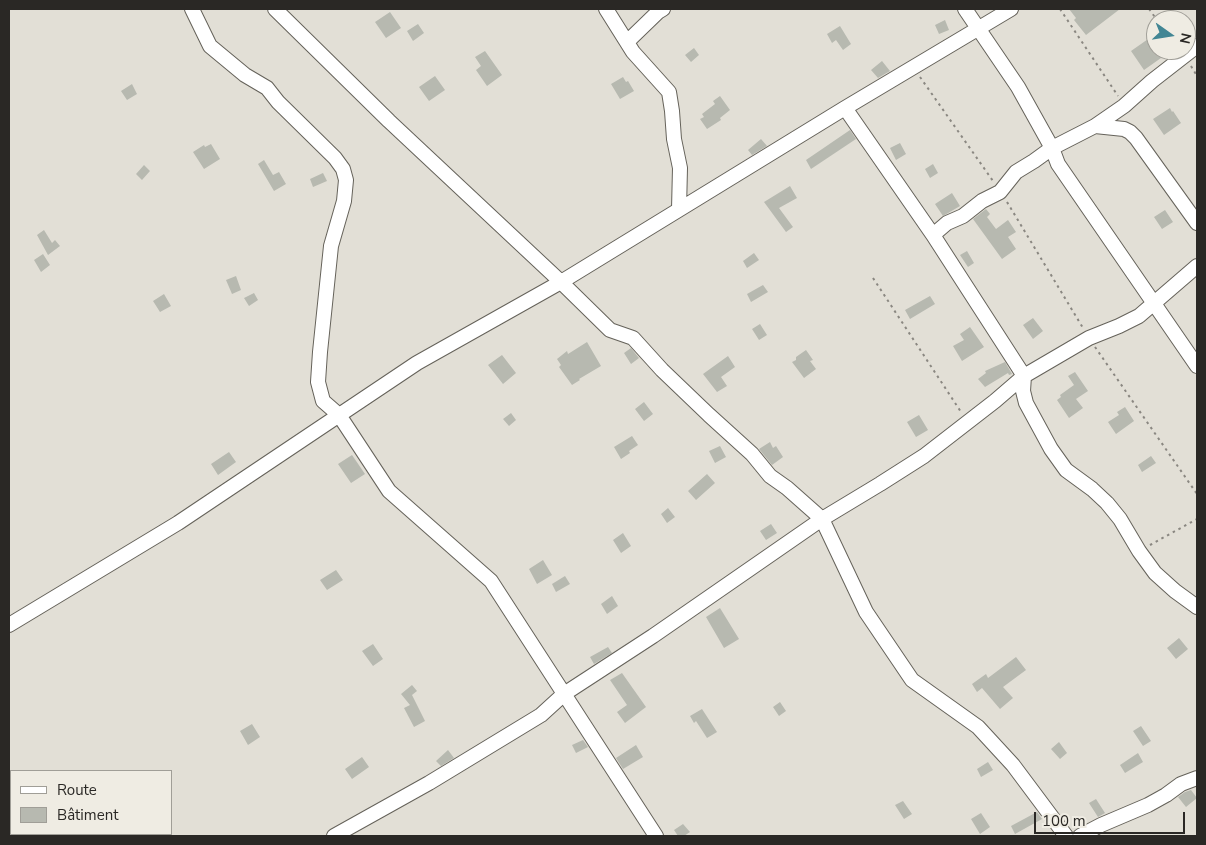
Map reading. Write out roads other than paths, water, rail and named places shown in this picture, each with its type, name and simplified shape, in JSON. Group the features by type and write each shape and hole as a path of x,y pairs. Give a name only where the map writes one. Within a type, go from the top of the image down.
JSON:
{"street":[{"path":"192,9 210,46 245,75 268,88 278,102 344,169 346,180 344,201 331,246 318,382 323,401 339,415 389,491 491,581 656,836"},
{"path":"275,9 389,121 610,330 633,338 662,370 702,409 752,454 770,476 787,488 822,520 866,612 912,680 978,727 1013,765 1066,836"},
{"path":"606,9 633,52 669,92 674,139 680,168 680,210"},
{"path":"627,42 663,9"},
{"path":"965,9 1018,87 1052,148 1058,164 1197,366"},
{"path":"9,625 178,523 417,363 561,282 844,108 1011,9"},
{"path":"933,235 947,223 963,216 982,201 1000,192 1016,172 1052,148 1095,126 1124,106 1152,80 1197,46"},
{"path":"844,108 933,235 1024,376 1023,391 1026,403 1051,449 1066,470 1092,489 1107,503 1120,519 1155,573 1197,607"},
{"path":"1095,126 1124,129 1130,132 1197,223"},
{"path":"334,836 541,716 564,694 653,636 822,520 924,456 996,401 1024,376 1089,338 1139,316 1197,266"},
{"path":"1080,836 1148,805 1181,784 1197,778"}]}
